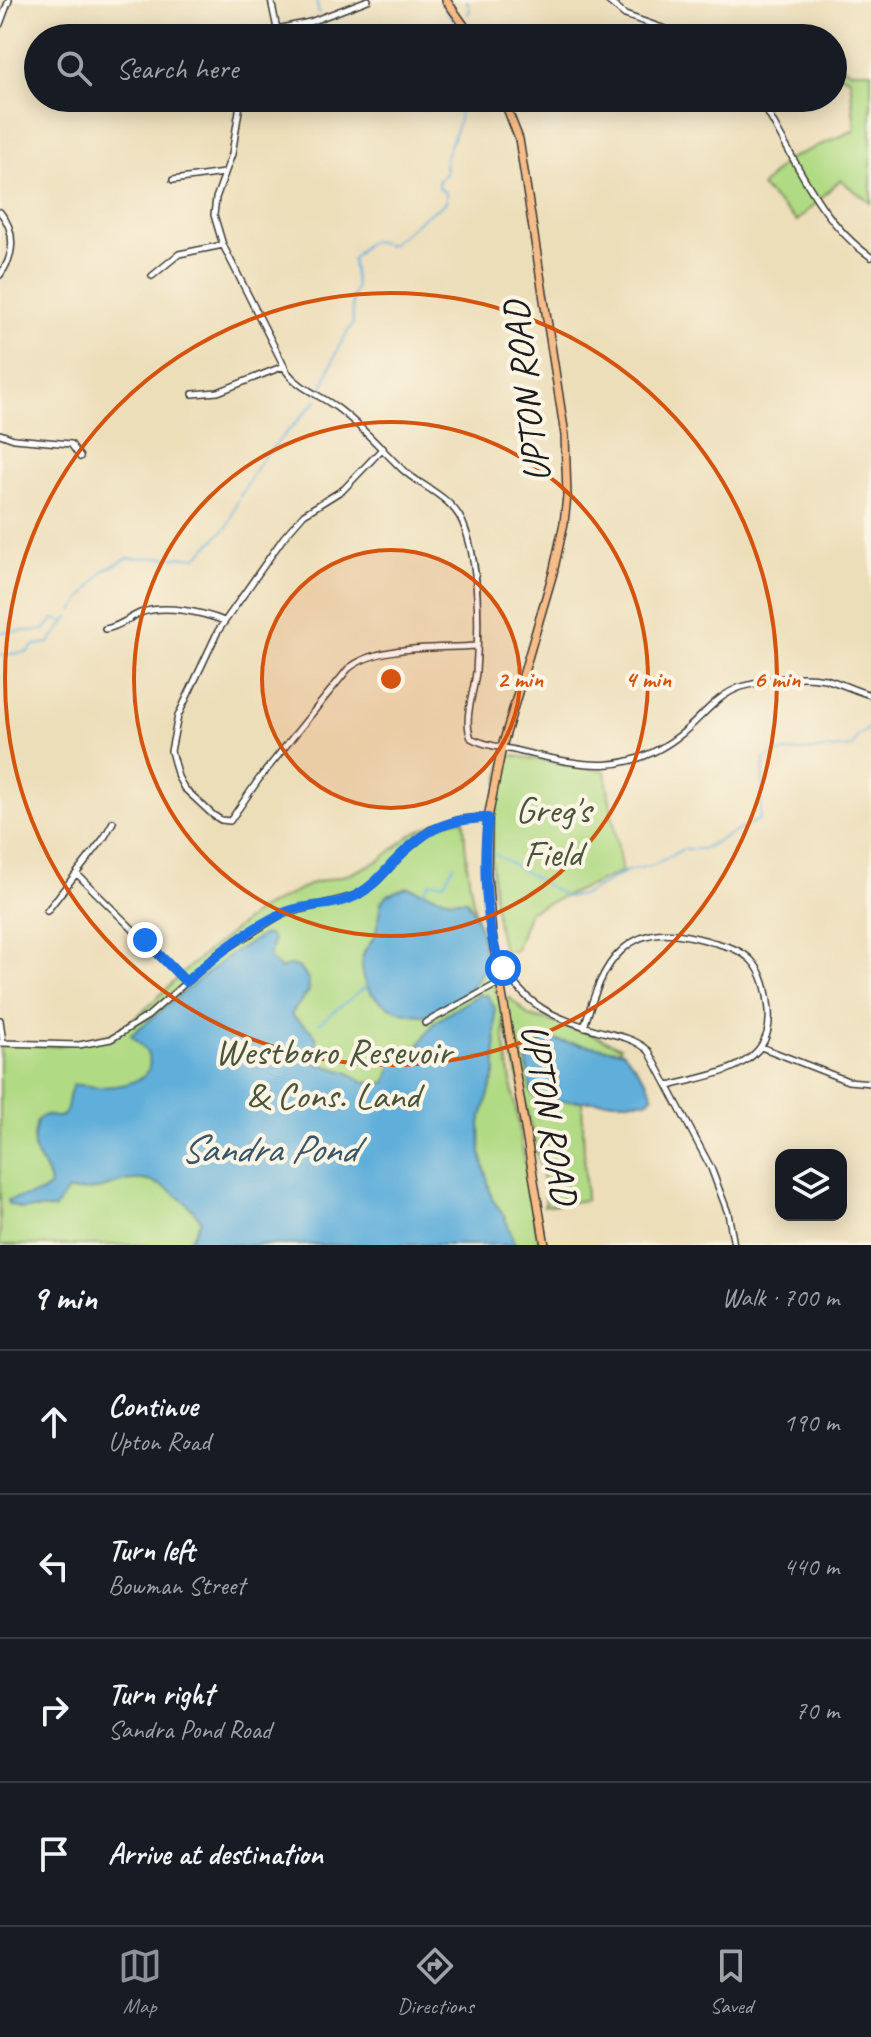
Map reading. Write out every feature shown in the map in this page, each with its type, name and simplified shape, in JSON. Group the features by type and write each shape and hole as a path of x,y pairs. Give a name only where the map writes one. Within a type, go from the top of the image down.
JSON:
{"main road":[{"path":"446,0 463,24"},
{"name":"UPTON ROAD","path":"508,112 519,139 528,185 565,435 567,496 553,573 502,747 488,818 487,887 499,983 545,1245"}],"street":[{"path":"1,19 9,0"},
{"path":"271,0 276,24"},
{"path":"301,24 368,0"},
{"path":"607,0 625,15 651,24"},
{"path":"239,112 232,154 214,206 214,215 223,245 284,366 293,380 336,407 411,477 451,505 462,521 476,580 476,671 469,733 475,741 577,763 609,766 659,750 722,698 739,688 813,677 871,695"},
{"path":"767,112 820,204 851,240 871,257"},
{"path":"173,180 224,173"},
{"path":"0,212 9,225 12,246 10,259 0,275"},
{"path":"152,276 179,254 223,245"},
{"path":"193,394 230,388 284,366"},
{"path":"0,434 14,439 71,444 80,457"},
{"path":"383,448 344,489 304,514 224,621 178,716 171,751 178,777 184,788 213,815 228,821 233,819 259,779 348,669 357,662 374,654 476,646"},
{"path":"105,629 114,628 152,610 190,612 224,621"},
{"path":"0,1020 1,1043 79,1045 111,1039 148,1016 218,954 280,915 358,895 430,830 461,819 488,818"},
{"path":"47,911 113,822"},
{"path":"77,874 186,982"},
{"path":"584,1027 606,971 619,952 639,938 675,932 733,949 753,961 765,982 769,1006 768,1030 761,1047 738,1065 669,1086"},
{"path":"494,952 512,983 528,1000 548,1014 640,1043 656,1061 720,1190 734,1245"},
{"path":"425,1023 499,983"},
{"path":"761,1047 848,1081 871,1083"}],"green space":[{"path":"847,69 871,71 871,203 840,180 797,221 761,187 786,160 855,130 850,79 847,78"},
{"name":"Greg's Field","path":"504,754 605,771 622,872 529,911 515,951 503,951 492,876 493,829"},
{"name":"Westboro Resevoir & Cons. Land","path":"464,820 467,867 475,914 501,1005 510,998 529,1016 579,1029 621,1047 582,1101 586,1200 544,1206 541,1168 503,1017 504,1040 539,1245 0,1245 0,1044 56,1046 116,1033 191,965 259,910 313,883 350,874 380,860 412,834 437,822"}],"water":[{"path":"408,887 450,900 467,900 483,941 482,968 472,987 430,1015 404,1012 381,1002 372,994 362,973 363,955 375,936 384,898"},
{"name":"Sandra Pond","path":"263,935 269,935 273,940 269,958 280,969 290,965 298,967 308,979 309,991 291,1014 315,1035 314,1062 349,1073 363,1082 386,1083 394,1059 415,1051 433,1024 478,995 487,995 495,1008 496,1071 480,1123 481,1153 492,1199 504,1215 515,1245 187,1245 201,1220 177,1195 145,1180 68,1191 54,1209 22,1209 9,1204 8,1200 41,1193 50,1186 34,1147 37,1120 45,1115 61,1117 73,1085 113,1086 126,1084 145,1074 149,1058 131,1035 232,953"},
{"path":"552,1040 623,1051 649,1084 653,1096 647,1101 538,1101 531,1092 526,1057 539,1041"}],"waterway":[{"path":"316,0 319,14"},
{"path":"439,0 457,24"},
{"path":"467,0 468,14"},
{"path":"320,392 338,348 353,323 352,299 356,287 352,259 370,242 392,243 446,202 446,193 438,187 439,180 446,174 445,159 459,112"},
{"path":"240,496 261,460 317,400"},
{"path":"73,611 103,571 128,558 197,557 228,526 238,500"},
{"path":"0,655 27,652 35,645 49,643 70,616"},
{"path":"0,632 44,630 54,619 65,622"},
{"path":"495,854 566,897 583,895 627,871 654,865 683,849 702,849 760,819 764,760 775,753 853,747 857,737 871,727"},
{"path":"423,892 430,882 444,883 454,865"},
{"path":"319,1023 368,985"}],"route":[{"path":"145,940 186,982 218,954 280,915 358,895 430,830 461,819 488,818 486,863 489,907 494,952 503,968"}]}
